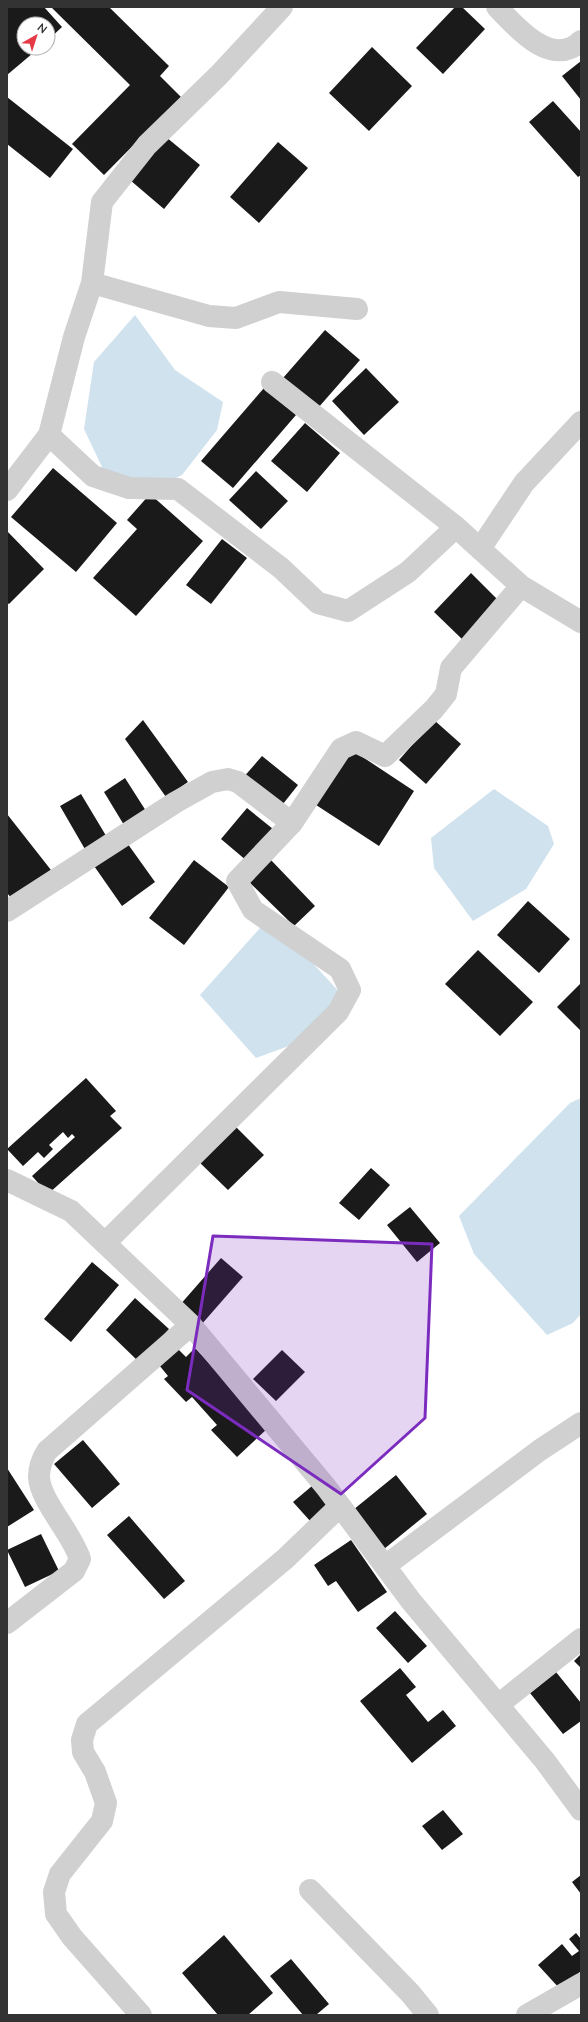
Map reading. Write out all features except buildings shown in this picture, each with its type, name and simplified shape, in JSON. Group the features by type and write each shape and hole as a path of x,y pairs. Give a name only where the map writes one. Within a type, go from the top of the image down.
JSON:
{"street":[{"path":"7,490 49,435 74,337 92,283 102,202 147,145 219,76 282,7"},
{"path":"497,7 526,37 556,51 575,47 581,41"},
{"path":"92,283 209,316 236,318 279,302 357,309"},
{"path":"272,382 456,527 521,586 581,622"},
{"path":"480,549 524,483 581,422"},
{"path":"49,435 93,476 129,488 178,488 281,568 318,603 348,611 408,572 456,527"},
{"path":"105,1243 338,1012 350,990 340,968 254,910 237,881 292,823 341,749 356,742 385,756 434,709 446,694 450,668 521,586"},
{"path":"7,911 176,802 212,782 228,779 238,782 292,823"},
{"path":"7,1180 70,1211 191,1325 340,1506 411,1601 579,1802"},
{"path":"7,1622 74,1571 80,1559 74,1545 42,1488 39,1478 40,1463 47,1451 191,1325"},
{"path":"385,1566 540,1450 581,1423"},
{"path":"141,2015 72,1937 56,1914 54,1892 60,1874 102,1821 106,1803 95,1772 83,1752 82,1740 87,1724 285,1559 340,1506"},
{"path":"498,1706 581,1639"},
{"path":"310,1890 410,1993 428,2015"},
{"path":"527,2015 581,1984"}],"highlighted area":[{"path":"213,1236 432,1244 425,1418 341,1494 187,1390"}],"water":[{"path":"135,315 175,370 223,402 217,430 182,475 148,492 103,469 84,429 94,362"},
{"path":"494,789 548,826 554,844 526,889 473,921 434,868 431,838"},
{"path":"270,917 343,996 308,1039 256,1058 200,995"},
{"path":"581,1098 581,1314 573,1323 547,1335 474,1254 459,1216 570,1103"}]}
